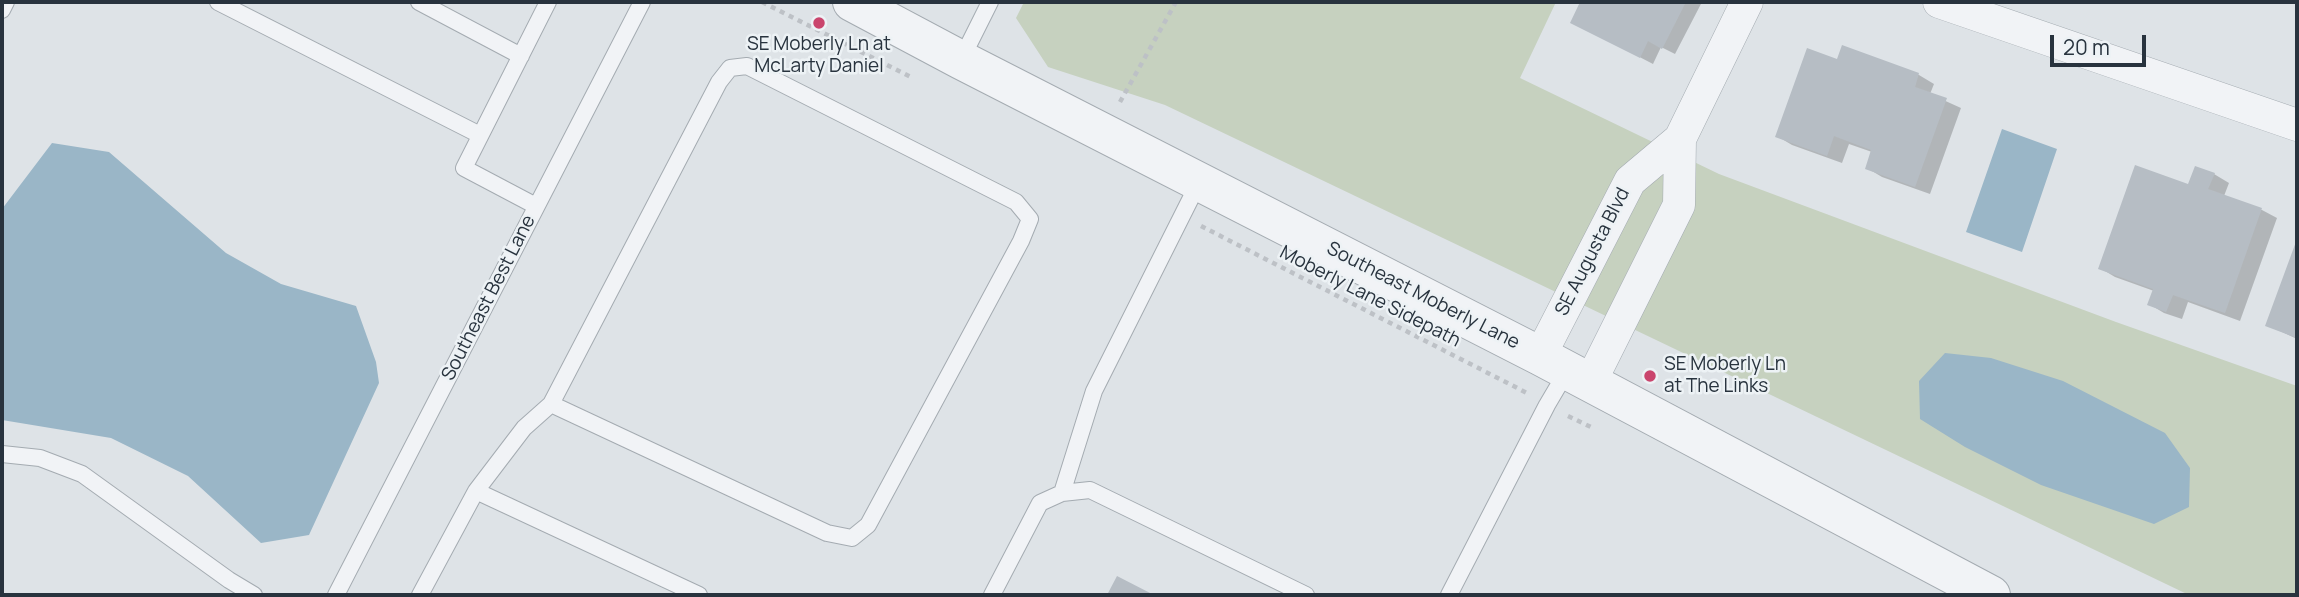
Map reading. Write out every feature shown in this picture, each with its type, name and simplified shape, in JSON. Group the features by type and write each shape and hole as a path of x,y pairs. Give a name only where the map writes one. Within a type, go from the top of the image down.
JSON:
{"street":[{"name":"Southeast Moberly Lane","path":"852,2 1566,370 1989,595"},
{"path":"1566,370 1679,205 1680,139 1747,2"},
{"path":"1939,2 2297,125"},
{"name":"SE Augusta Blvd","path":"1566,370 1629,181 1680,139"}],"lane":[{"path":"2,10 6,2"},
{"path":"218,2 480,135"},
{"path":"419,2 521,55"},
{"path":"536,206 464,168 548,2"},
{"name":"Southeast Best Lane","path":"336,595 642,2"},
{"path":"961,60 990,2"},
{"path":"420,595 476,491 524,428 551,404 719,82 730,68 747,66 759,72 1016,202 1030,219 1021,241 868,526 852,538 827,533 551,404"},
{"path":"1062,493 1094,391 1200,181"},
{"path":"1449,595 1566,370"},
{"path":"2,454 40,458 82,474 229,580 254,595"},
{"path":"992,595 1040,503 1062,493 1090,490 1306,595"},
{"path":"476,491 699,595"},
{"path":"221,595 229,580"}],"path":[{"path":"1118,107 1175,2"},
{"name":"Moberly Lane Sidepath","path":"1213,232 1514,386"}],"green space":[{"path":"1024,2 1556,2 1520,78 1719,174 2116,322 2297,386 2297,595 2189,595 1165,105 1048,67 1016,18"}],"water":[{"path":"2002,129 2057,149 2022,252 1966,232"},
{"path":"52,143 109,152 226,253 281,284 356,306 376,362 379,383 309,535 261,543 188,476 111,438 2,420 2,209"},
{"path":"1945,353 1991,358 2063,381 2165,433 2190,468 2189,507 2154,524 2041,485 1965,447 1920,419 1919,381"}],"building":[{"path":"1580,2 1686,2 1662,49 1648,41 1640,58 1570,23"},
{"path":"1842,45 1919,73 1915,87 1947,98 1915,187 1865,169 1871,150 1834,136 1827,156 1775,137 1807,48 1837,59"},
{"path":"2135,165 2188,184 2195,166 2215,173 2208,189 2262,208 2225,313 2173,295 2166,312 2147,305 2153,289 2098,269"},
{"path":"2297,239 2297,338 2265,326"},
{"path":"1117,576 1154,595 1107,595"}],"place":[{"name":"SE Moberly Ln at McLarty Daniel","path":"819,23"},
{"name":"SE Moberly Ln at The Links","path":"1650,376"}]}
